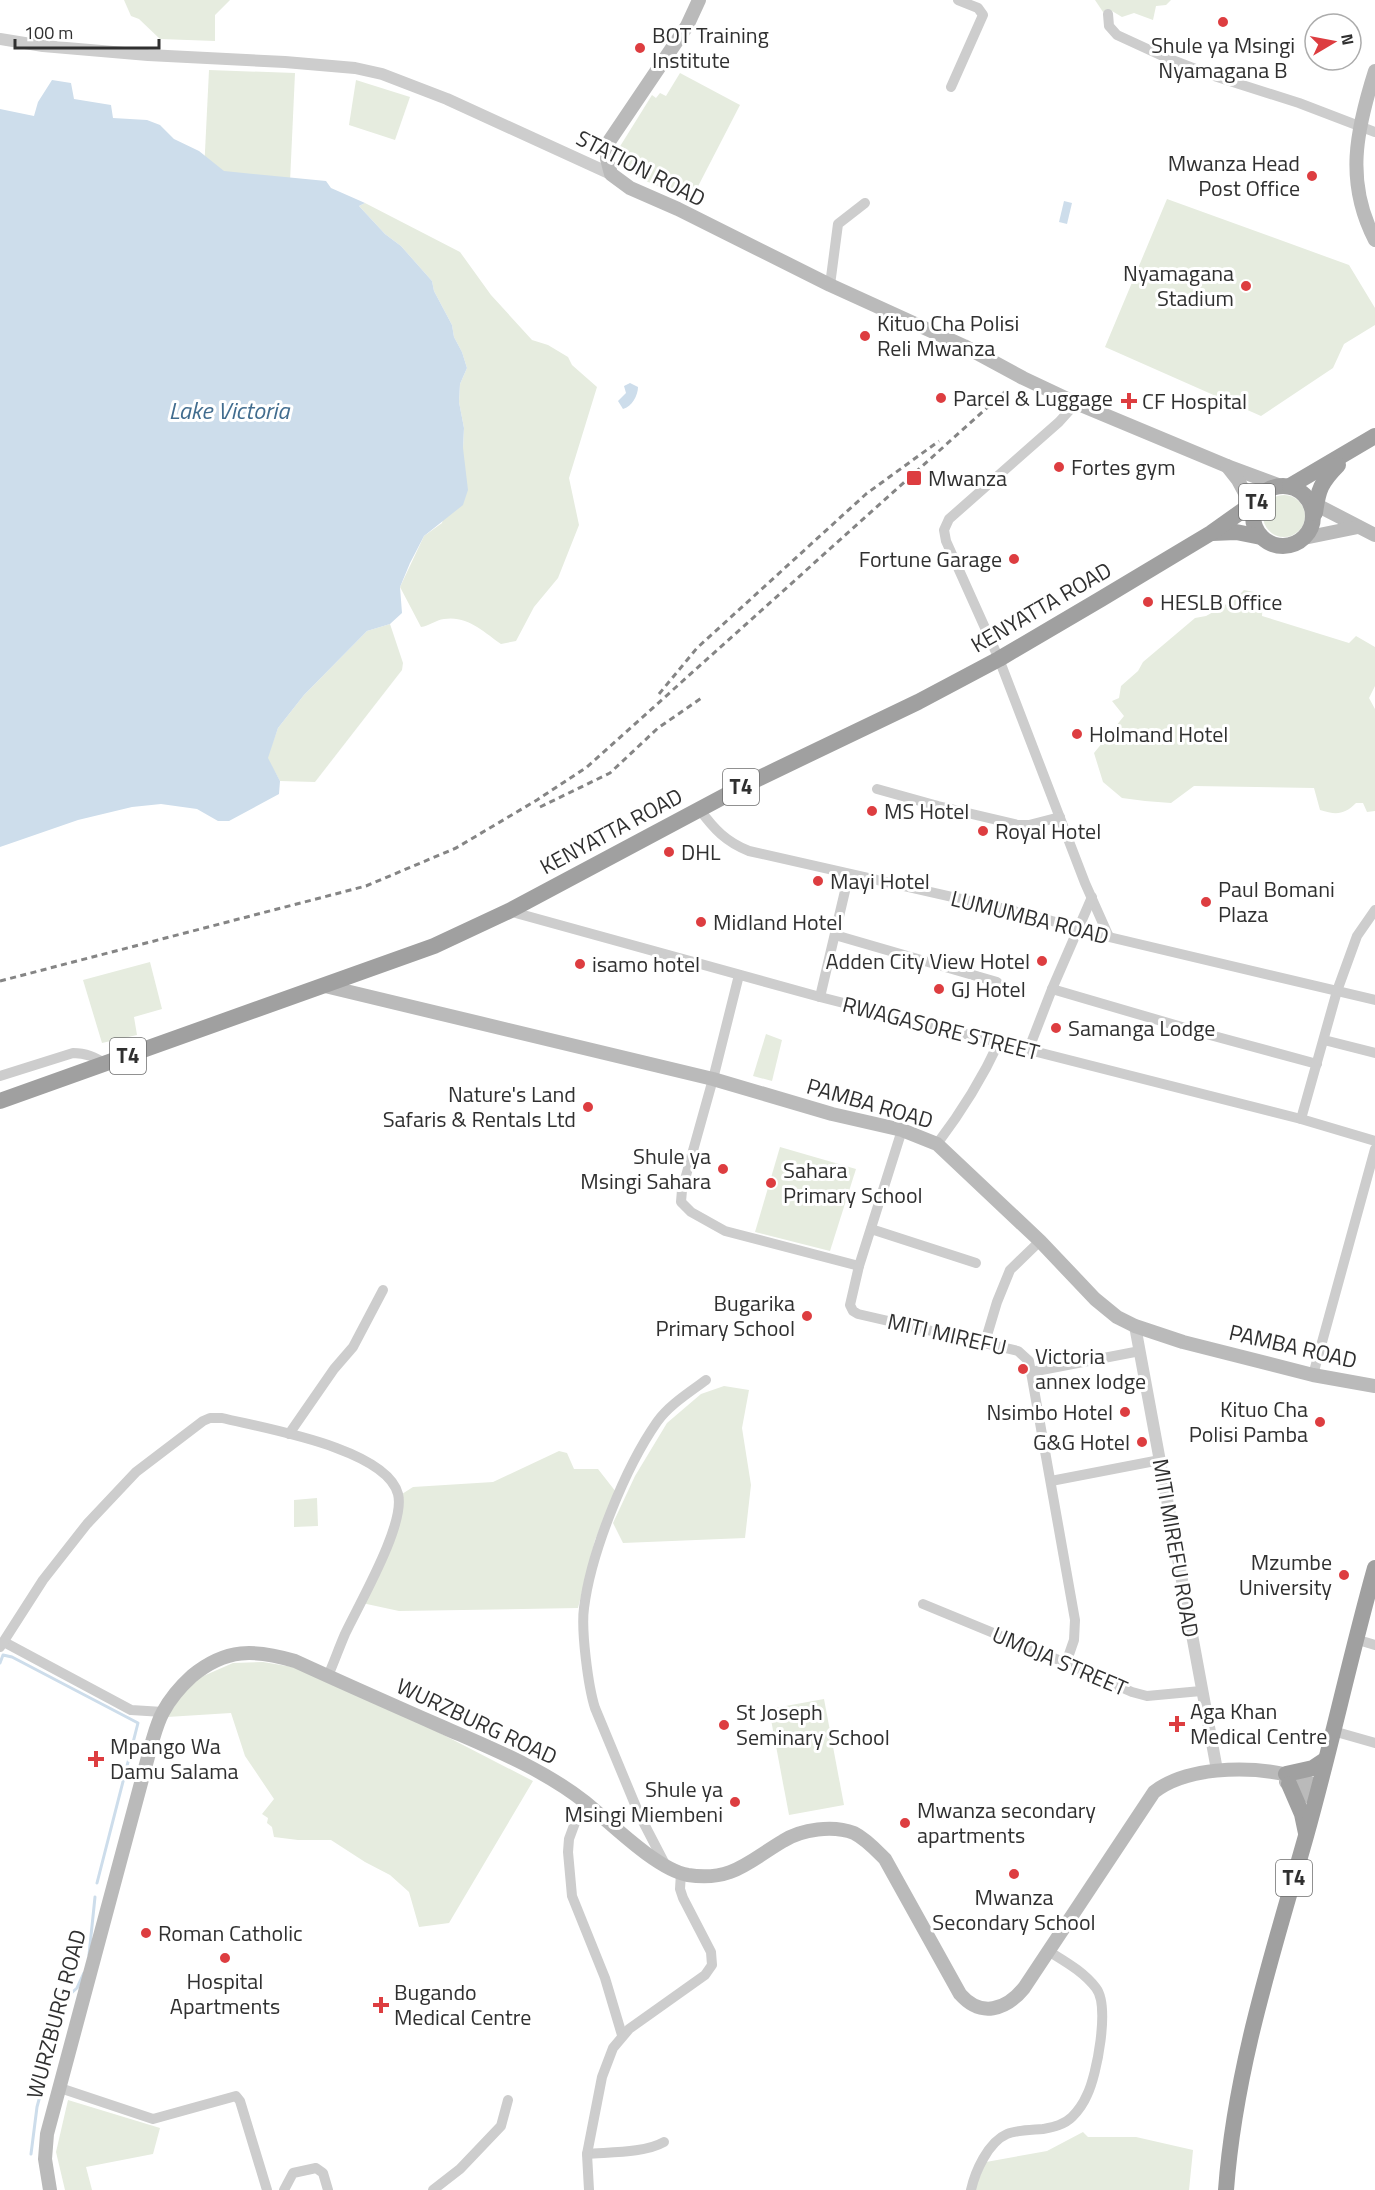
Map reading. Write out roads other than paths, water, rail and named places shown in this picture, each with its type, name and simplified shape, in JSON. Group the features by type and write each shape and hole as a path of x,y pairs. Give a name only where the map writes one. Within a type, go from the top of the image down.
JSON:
{"highway":[{"name":"T4","path":"1351,452 1319,488 1310,531 1304,538 1287,546 1269,543 1262,537 1256,529 1253,508 1264,494 1271,488 1285,486 1351,452 1375,436"},
{"name":"T4","path":"1285,486 1299,490 1313,508"},
{"name":"KENYATTA ROAD","path":"0,1101 414,955 509,911 749,783 918,702 999,659 1211,533 1242,511 1253,508"},
{"name":"T4","path":"1211,533 1236,532 1262,537"},
{"name":"T4","path":"1226,2190 1233,2127 1248,2042 1307,1834 1375,1568"},
{"path":"1307,1834 1302,1814 1287,1779 1326,1760"}],"main road":[{"path":"611,174 606,151 612,135 687,26 699,0"},
{"path":"1375,71 1360,127 1356,182 1359,203 1375,240"},
{"name":"STATION ROAD","path":"611,174 630,188 678,209 830,285 912,321 1076,403 1227,466 1285,486"},
{"path":"1227,466 1238,480 1253,508"},
{"path":"1313,508 1375,535"},
{"path":"1304,538 1358,527"},
{"name":"PAMBA ROAD","path":"325,986 713,1079 832,1114 902,1130 937,1144 1040,1241 1095,1299 1117,1317 1135,1326 1183,1342 1313,1375 1375,1386"},
{"name":"WURZBURG ROAD","path":"50,2190 45,2146 50,2119 152,1742 163,1712 186,1681 214,1660 240,1652 272,1654 295,1661 526,1764 583,1801 667,1868 681,1873 697,1876 729,1873 748,1865 785,1839 799,1833 819,1829 853,1833 870,1844 885,1859 944,1968 967,2002 978,2007 1004,2006 1014,2000 1050,1952 1154,1792 1174,1779 1217,1770 1259,1772 1287,1779 1317,1793"}],"street":[{"path":"951,87 982,20 981,11 963,1"},
{"path":"1108,15 1109,26 1117,35 1167,58 1211,75 1299,103 1375,132"},
{"name":"STATION ROAD","path":"0,39 43,46 136,54 355,68 382,74 447,99 611,174"},
{"path":"830,285 838,224 865,203"},
{"path":"1076,403 1059,422 950,519 944,530 946,541 966,588 999,659 1109,937"},
{"path":"877,789 1018,825 1029,825 1060,817"},
{"name":"LUMUMBA ROAD","path":"700,810 721,836 734,845 1375,1000"},
{"path":"820,997 849,874"},
{"path":"1028,1051 1092,897"},
{"path":"1301,1119 1337,991 1357,936 1375,910"},
{"name":"RWAGASORE STREET","path":"509,911 820,997 1301,1119 1375,1141"},
{"path":"835,935 998,982"},
{"path":"739,975 682,1190 682,1205 725,1232 859,1266"},
{"path":"1052,989 1168,1024 1317,1064"},
{"path":"1324,1040 1375,1053"},
{"path":"937,1144 965,1107 987,1069 999,1042"},
{"path":"0,1076 73,1053 93,1056 106,1064"},
{"name":"MITI MIREFU","path":"902,1130 859,1266 850,1305 853,1311 1018,1351 1029,1361 1076,1620 1074,1640 1066,1662"},
{"path":"1313,1375 1375,1149"},
{"path":"871,1229 976,1263"},
{"path":"985,1342 1010,1270 1040,1241"},
{"path":"289,1434 353,1347 383,1290"},
{"name":"MITI MIREFU ROAD","path":"1135,1326 1217,1770"},
{"path":"1031,1372 1140,1352"},
{"path":"667,1868 639,1814 595,1708 591,1694 583,1618 586,1596 603,1534 645,1443 658,1420 673,1405 706,1380"},
{"path":"163,1712 131,1710 2,1644 43,1580 87,1524 136,1472 203,1421 214,1418 333,1446 366,1462 391,1481 398,1494 397,1514 389,1538 328,1676"},
{"path":"1051,1481 1160,1460"},
{"name":"UMOJA STREET","path":"924,1604 1066,1662 1132,1692 1148,1696 1201,1691"},
{"path":"1355,1639 1375,1645"},
{"path":"1333,1731 1375,1743"},
{"path":"583,1801 569,1839 572,1896 605,1978 622,2035"},
{"path":"589,2190 587,2154 602,2077 614,2048 622,2035 705,1975 712,1965 711,1952 683,1898 680,1888 681,1873"},
{"path":"970,2190 982,2160 1002,2137 1013,2132 1062,2124 1072,2117 1088,2094 1100,2047 1103,2013 1098,1990 1076,1968 1050,1952"},
{"path":"60,2088 153,2119 236,2096 239,2099 267,2190"},
{"path":"433,2190 460,2169 501,2126 508,2100"},
{"path":"587,2154 636,2149 664,2142"},
{"path":"284,2190 293,2173 316,2168 324,2173 328,2190"}],"water":[{"name":"Lake Victoria","path":"52,80 71,83 74,99 111,105 113,118 147,120 160,125 174,139 199,151 224,171 326,181 331,188 365,203 359,206 385,234 401,246 432,281 434,291 452,325 454,337 462,352 467,368 460,384 459,402 464,428 463,448 468,490 463,505 424,536 400,587 402,613 390,624 367,631 304,695 278,728 268,758 280,781 279,794 229,821 218,821 197,809 161,804 132,807 78,820 0,847 0,109 34,116 38,102"},
{"path":"1064,201 1072,203 1067,224 1059,222"},
{"path":"630,383 638,387 637,394 632,403 623,409 618,401 626,393 624,386"}],"waterway":[{"path":"0,1663 3,1655 12,1657 138,1723 97,1883"},
{"path":"89,1955 95,1897"},
{"path":"31,2154 37,2107 60,2021 68,1996 77,1988 84,1973"}],"railway":[{"path":"0,981 366,886 456,848 587,767 1008,389"},
{"path":"659,694 697,648 866,494 939,441"},
{"path":"540,807 610,773 658,728 703,697"}],"place":[{"name":"Shule ya Msingi Nyamagana B","path":"1223,22"},
{"name":"BOT Training Institute","path":"640,48"},
{"name":"Mwanza Head Post Office","path":"1312,176"},
{"name":"Nyamagana Stadium","path":"1246,286"},
{"name":"Kituo Cha Polisi Reli Mwanza","path":"865,336"},
{"name":"Parcel & Luggage","path":"941,398"},
{"name":"CF Hospital","path":"1129,401"},
{"name":"Fortes gym","path":"1059,467"},
{"name":"Mwanza","path":"914,478"},
{"name":"Fortune Garage","path":"1014,559"},
{"name":"HESLB Office","path":"1148,602"},
{"name":"Holmand Hotel","path":"1077,734"},
{"name":"MS Hotel","path":"872,811"},
{"name":"Royal Hotel","path":"983,831"},
{"name":"DHL","path":"669,852"},
{"name":"Mayi Hotel","path":"818,881"},
{"name":"Paul Bomani Plaza","path":"1206,902"},
{"name":"Midland Hotel","path":"701,922"},
{"name":"Adden City View Hotel","path":"1042,961"},
{"name":"isamo hotel","path":"580,964"},
{"name":"GJ Hotel","path":"939,989"},
{"name":"Samanga Lodge","path":"1056,1028"},
{"name":"Nature's Land Safaris & Rentals Ltd","path":"588,1107"},
{"name":"Shule ya Msingi Sahara","path":"723,1169"},
{"name":"Sahara Primary School","path":"771,1183"},
{"name":"Bugarika Primary School","path":"807,1316"},
{"name":"Victoria annex lodge","path":"1023,1369"},
{"name":"Nsimbo Hotel","path":"1125,1412"},
{"name":"Kituo Cha Polisi Pamba","path":"1320,1422"},
{"name":"G&G Hotel","path":"1142,1442"},
{"name":"Mzumbe University","path":"1344,1575"},
{"name":"Aga Khan Medical Centre","path":"1177,1724"},
{"name":"St Joseph Seminary School","path":"724,1725"},
{"name":"Mpango Wa Damu Salama","path":"96,1759"},
{"name":"Shule ya Msingi Miembeni","path":"735,1802"},
{"name":"Mwanza secondary apartments","path":"905,1823"},
{"name":"Mwanza Secondary School","path":"1014,1874"},
{"name":"Roman Catholic","path":"146,1933"},
{"name":"Hospital Apartments","path":"225,1958"},
{"name":"Bugando Medical Centre","path":"381,2005"}]}
